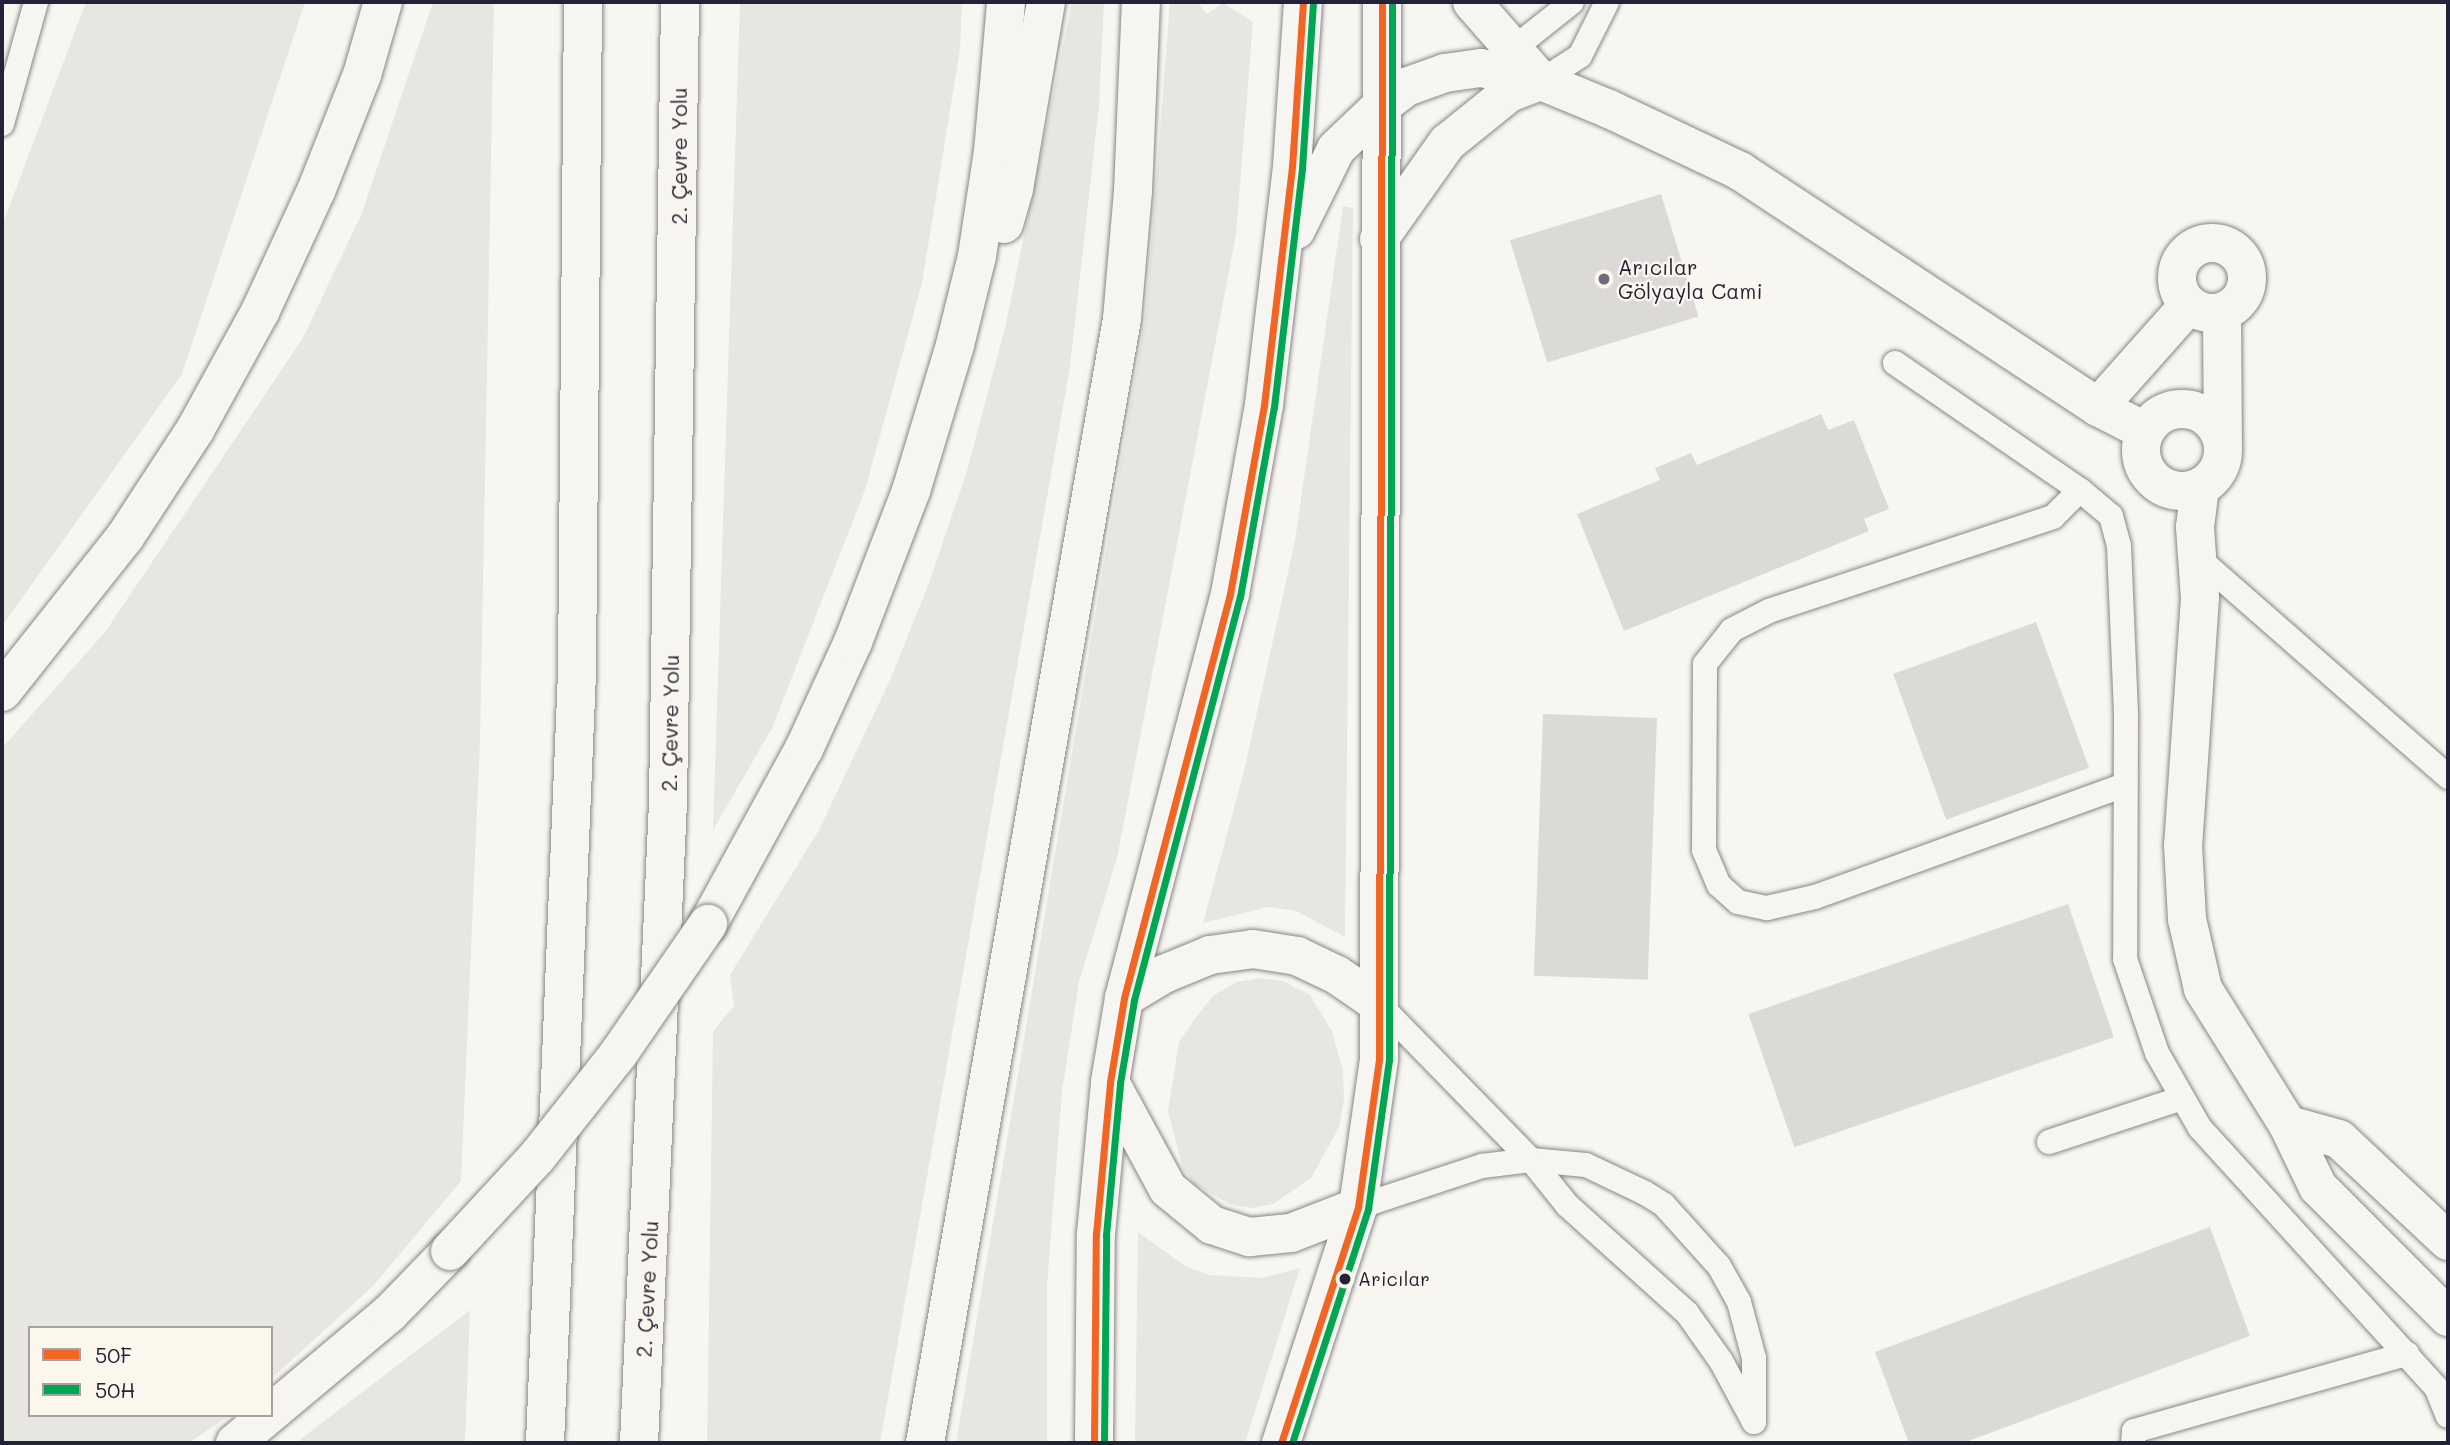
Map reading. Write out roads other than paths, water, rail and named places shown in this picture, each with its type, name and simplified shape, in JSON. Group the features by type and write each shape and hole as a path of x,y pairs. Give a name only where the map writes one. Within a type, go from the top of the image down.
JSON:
{"main road":[{"path":"2,692 125,537 195,430 254,324 316,191 362,75 383,2"},
{"path":"545,1443 576,685 583,2"},
{"name":"2. Çevre Yolu","path":"639,1443 668,803 680,2"},
{"path":"273,1411 389,1314 537,1157 618,1054 708,924 804,749 853,642 911,491 956,345 977,256 993,152 1006,2"},
{"path":"956,345 983,294 1014,189 1046,2"},
{"path":"925,1443 1122,318 1142,2"},
{"path":"1094,1443 1096,1234 1110,1082 1125,999 1230,594 1264,405 1278,284 1303,2"},
{"path":"1281,1443 1358,1207 1374,1115 1379,1004 1379,239 1382,2"},
{"path":"1472,2 1541,81"},
{"path":"1278,284 1304,208 1336,149 1381,106 1406,87 1463,69 1506,71 1541,81 1741,171 2098,407 2145,431"},
{"path":"1379,239 1447,143 1509,93 1541,81"},
{"path":"2098,407 2205,309 2223,442 2219,469 2200,487 2174,490 2151,477 2141,453 2145,431 2157,417 2183,408 2209,417 2223,442"},
{"path":"2200,487 2194,527 2200,598 2183,845 2187,919 2203,989 2288,1125 2318,1186 2448,1317"},
{"path":"1125,999 1164,974 1210,955 1253,949 1297,956 1337,975 1379,1004"},
{"path":"1110,1082 1168,1189 1212,1225 1250,1237 1292,1233 1358,1207"},
{"path":"2288,1125 2339,1139 2448,1241"},
{"path":"235,1443 266,1417"}],"lane":[{"path":"2,124 7,90 36,2"},
{"path":"1513,49 1572,2"},
{"path":"1541,81 1580,56 1607,2"},
{"path":"1895,363 2080,490 2110,516 2119,546 2125,785 2125,959 2157,1053 2200,1128 2253,1190 2436,1387 2448,1416"},
{"path":"2080,490 2053,517 1769,611 1732,630 1705,664 1704,850 1719,885 1738,901 1767,908 1815,897 2125,785"},
{"path":"2197,557 2448,777"},
{"path":"1379,1004 1531,1160 1567,1205 1687,1313 1721,1361 1753,1433"},
{"path":"2049,1142 2182,1098"},
{"path":"1358,1207 1482,1166 1531,1160 1586,1165 1645,1193 1664,1206 1719,1266 1739,1302 1754,1358 1753,1433"},
{"path":"2133,1443 2134,1431 2407,1354"}],"place":[{"name":"Arıcılar Gölyayla Cami","path":"1604,279"},
{"name":"Aricılar","path":"1345,1279"}]}
